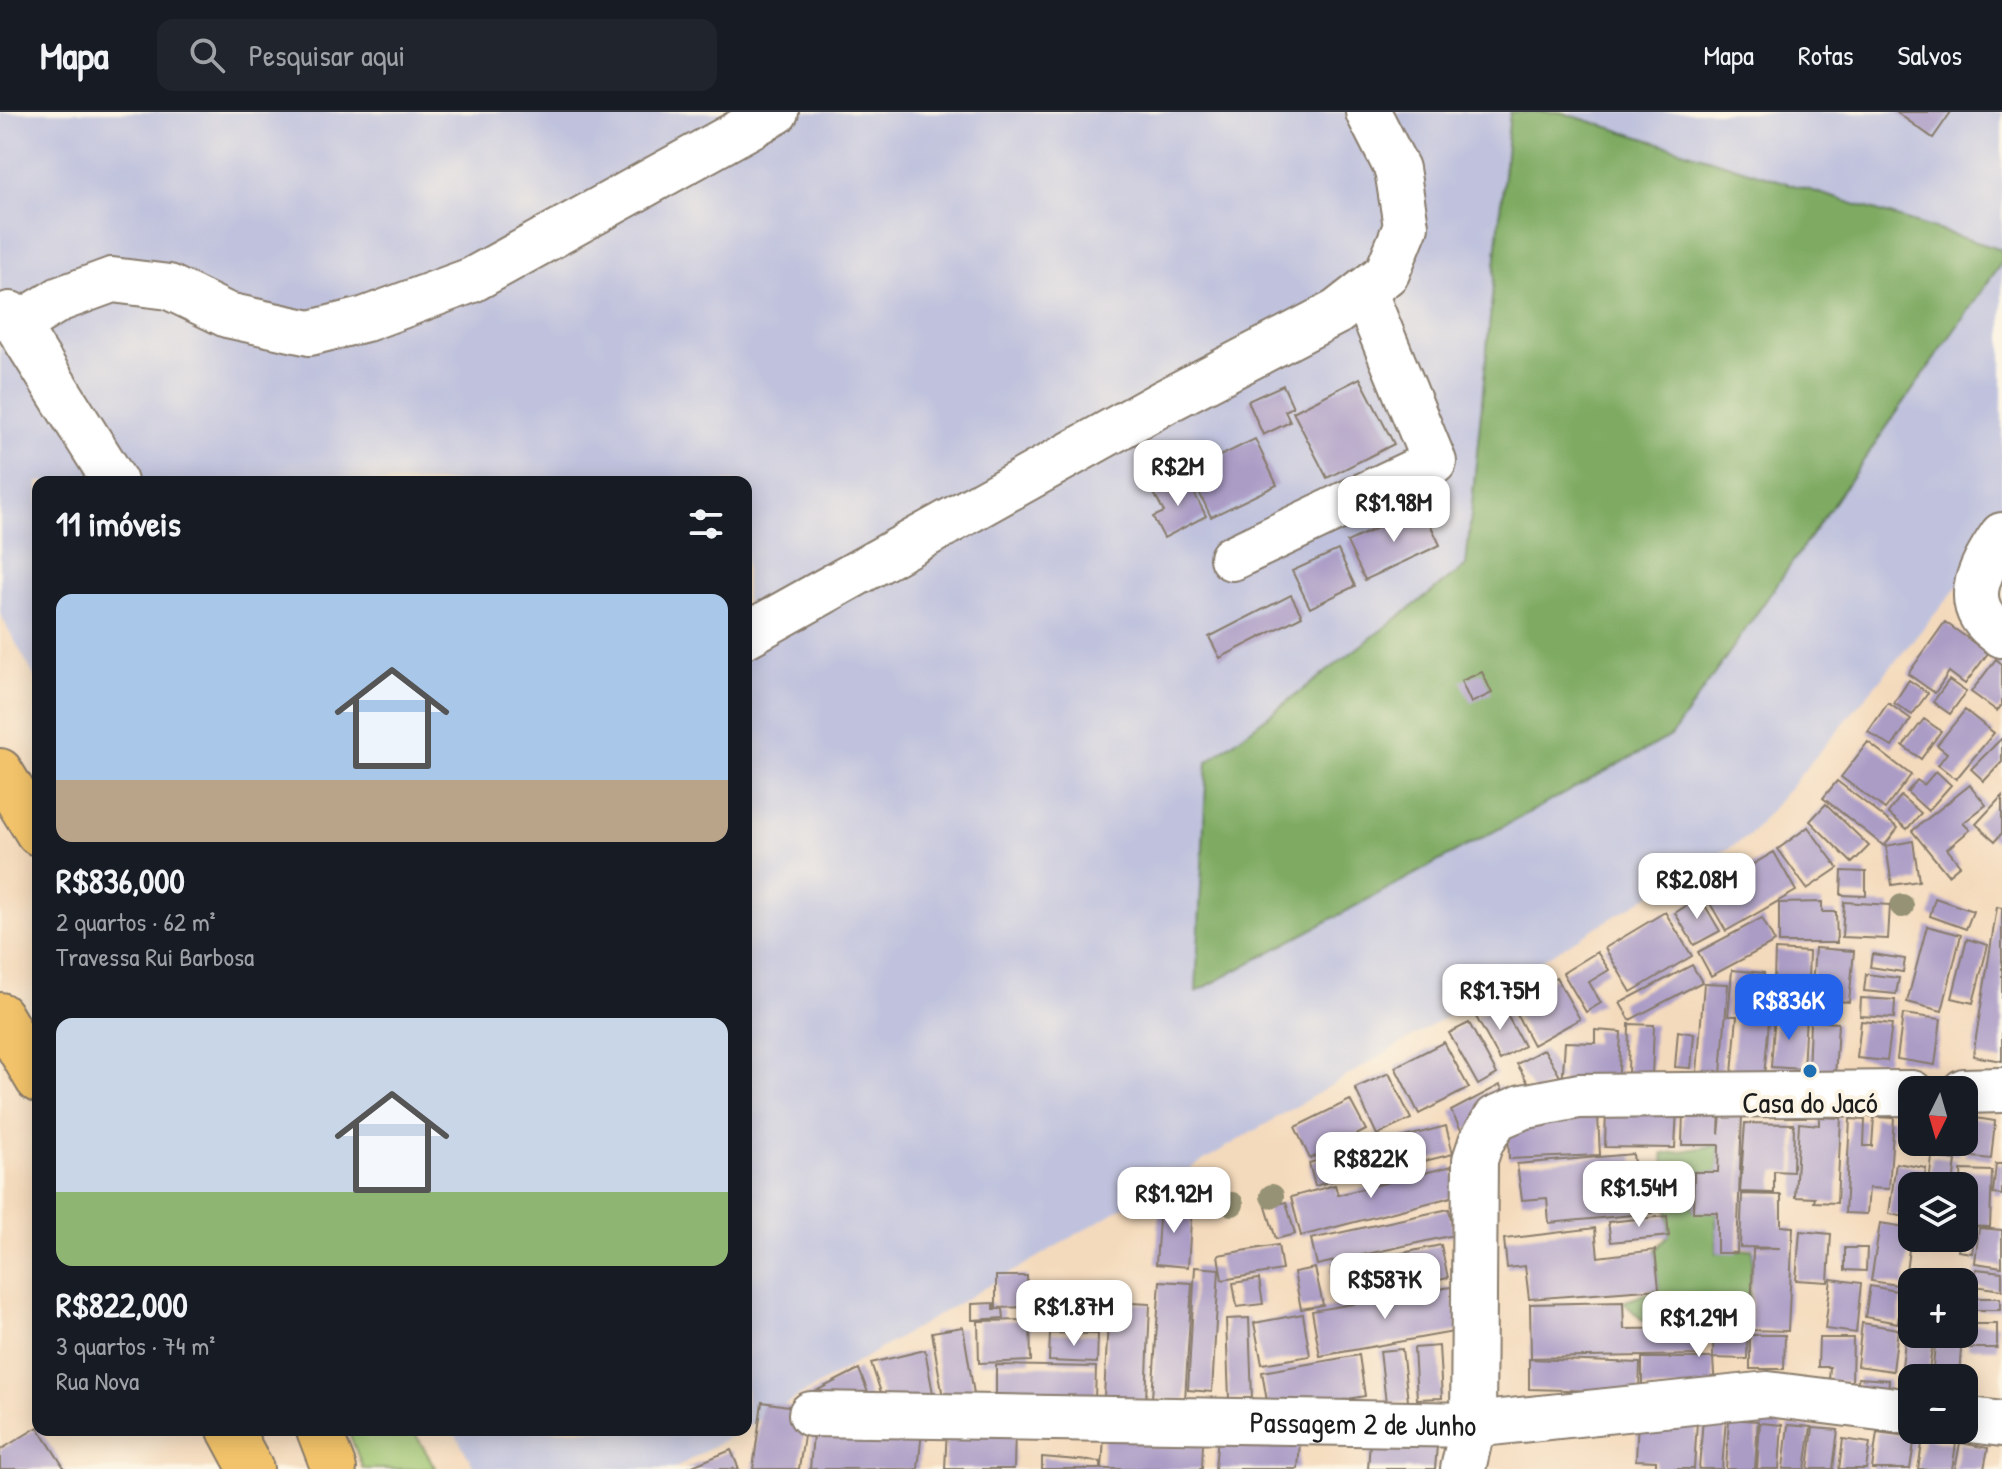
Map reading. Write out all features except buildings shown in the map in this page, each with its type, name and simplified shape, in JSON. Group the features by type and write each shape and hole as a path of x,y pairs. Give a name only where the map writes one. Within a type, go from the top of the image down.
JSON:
{"main road":[{"path":"0,771 32,823"},
{"path":"0,1015 32,1070"},
{"path":"233,1436 251,1469"},
{"path":"321,1436 334,1469"}],"street":[{"path":"111,476 13,319 112,280 169,287 227,315 310,333 366,319 472,280 776,112"},
{"path":"752,632 1164,402 1337,312 1387,273 1406,226 1397,169 1368,112"},
{"path":"1232,558 1434,462 1364,291"},
{"path":"1994,631 1978,613 1975,599 1979,579 2002,535"},
{"path":"1978,1091 2002,1090"},
{"path":"1463,1469 1473,1425 1475,1160 1481,1142 1496,1118 1522,1107 1579,1096 1898,1093"},
{"name":"Passagem 2 de Junho","path":"811,1414 1473,1425 1768,1394 1898,1410"},
{"path":"1978,1421 2002,1424"}],"shaded area":[{"path":"0,112 2002,112 2002,523 1962,582 1749,836 1290,1110 752,1424 752,476 32,476 32,672 0,614"},
{"path":"456,1436 731,1436 674,1469 475,1469"}],"green space":[{"path":"1510,112 1560,112 2002,250 2002,262 1671,736 1196,992 1207,762 1466,566"},
{"path":"1719,1145 1718,1172 1694,1172 1693,1211 1716,1212 1717,1253 1753,1249 1748,1316 1714,1315 1699,1328 1643,1321 1623,1302 1659,1289 1655,1250 1669,1235 1663,1154"},
{"path":"350,1436 417,1436 436,1469 363,1469"}],"place":[{"name":"Casa do Jacó","path":"1810,1071"}]}
